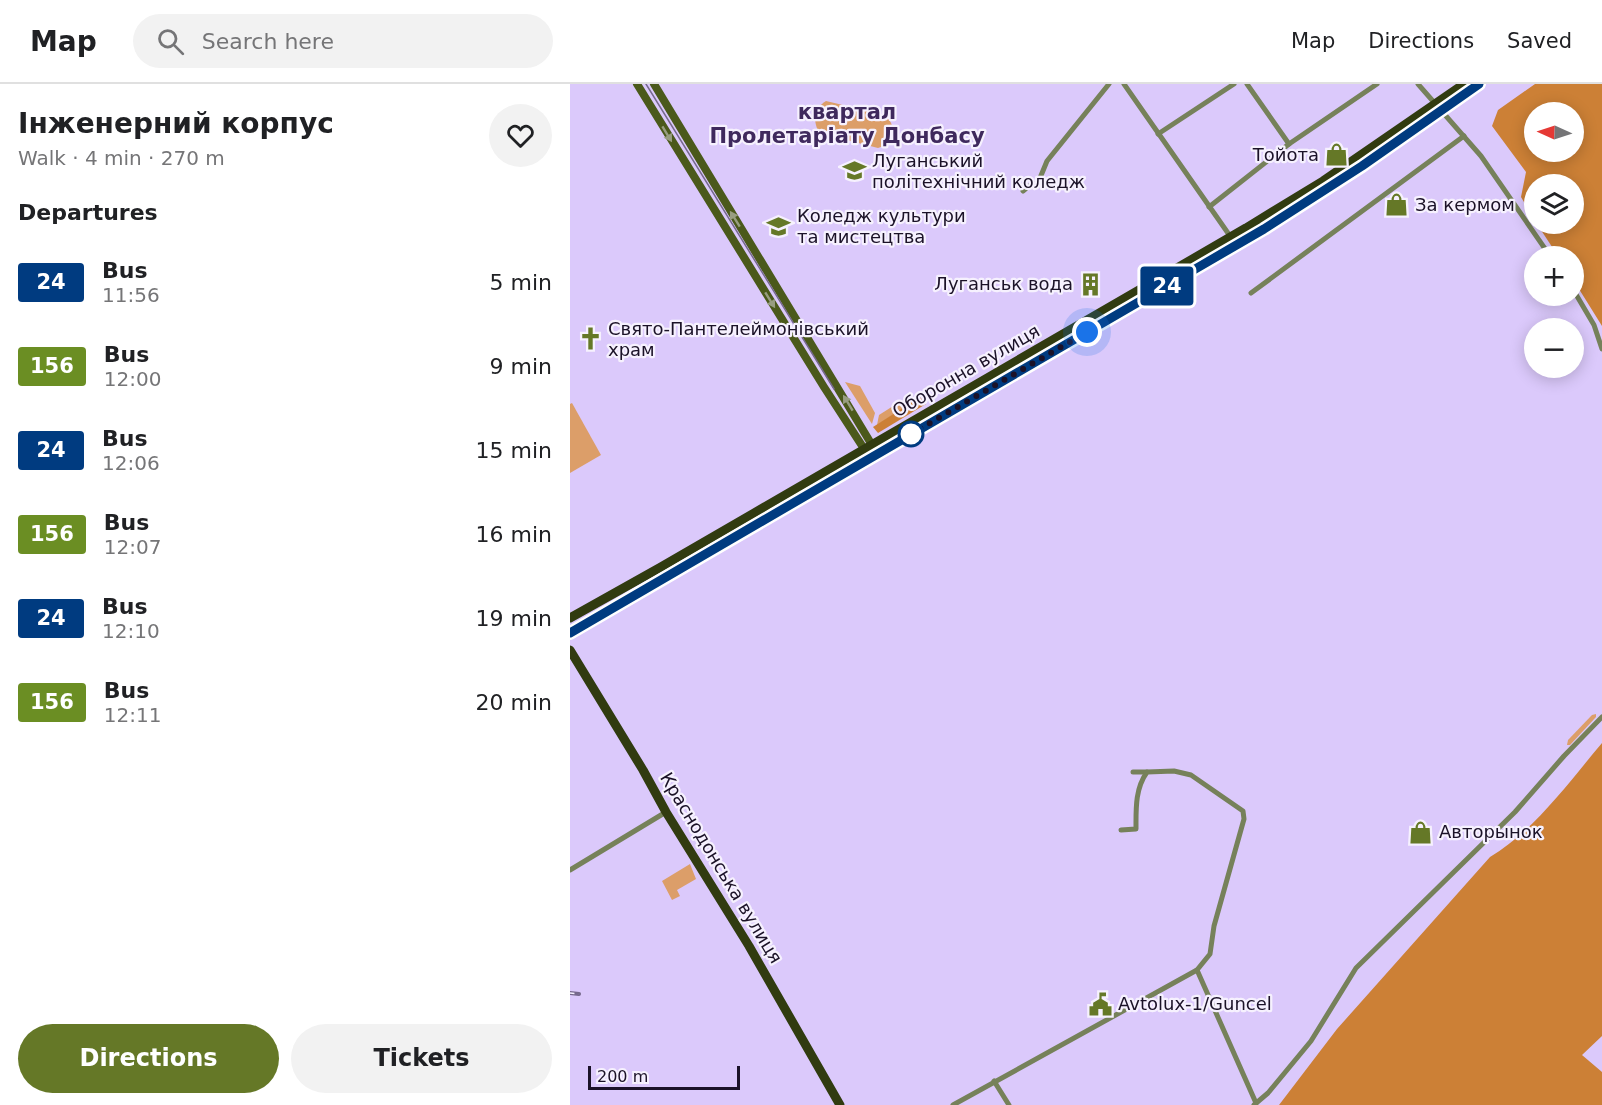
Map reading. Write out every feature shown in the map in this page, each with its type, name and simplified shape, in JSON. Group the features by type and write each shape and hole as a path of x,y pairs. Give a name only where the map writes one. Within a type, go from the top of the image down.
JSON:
{"main road":[{"name":"Оборонна вулиця","path":"570,618 871,452 1264,229 1362,166 1439,107 1464,84"},
{"name":"Оборонна вулиця","path":"570,633 1323,181 1479,84"},
{"name":"Краснодонська вулиця","path":"570,650 749,946 840,1105"}],"street":[{"path":"637,84 824,387 871,452"},
{"path":"654,84 835,381 871,452"},
{"path":"1023,191 1035,185 1047,160 1109,84"},
{"path":"1124,84 1230,236"},
{"path":"1158,134 1234,84"},
{"path":"1247,84 1289,144"},
{"path":"1209,207 1289,144 1377,84"},
{"path":"1418,84 1481,156 1543,246"},
{"path":"1251,293 1464,136"},
{"path":"1583,306 1594,325 1602,349"},
{"path":"824,387 835,381"},
{"path":"1197,970 1255,1104 1268,1093 1311,1041 1356,968 1515,812 1602,717"},
{"path":"953,1105 1197,970 1210,954 1214,926 1244,819 1243,811 1191,775 1174,771 1133,772"},
{"path":"1121,830 1136,829 1137,792 1147,772"},
{"path":"570,870 666,812"},
{"path":"994,1081 1009,1105"}],"shaded area":[{"path":"1535,84 1602,84 1602,326 1584,297 1584,246 1551,246 1544,234 1584,234 1584,174 1526,174 1492,126 1498,110"},
{"path":"826,101 885,115 893,129 891,139 878,148 819,133 816,111"},
{"path":"1524,182 1524,202 1521,197"},
{"path":"845,382 860,386 875,413 872,424"},
{"path":"920,397 926,404 878,433 873,427"},
{"path":"901,401 915,401 877,425 879,415"},
{"path":"572,403 601,455 570,473 570,404"},
{"path":"1596,714 1596,717 1570,745 1567,745 1568,740 1592,715"},
{"path":"1602,743 1602,1036 1582,1055 1602,1072 1602,1105 1279,1105 1337,1029 1490,857 1536,820"},
{"path":"690,864 696,879 677,890 680,896 672,900 662,881"}],"tram line":[{"path":"646,84 834,389"}],"railway":[{"path":"570,993 579,994"}],"bus line":[{"name":"24","path":"570,633 1264,229 1362,166 1479,84"}],"place":[{"name":"Тойота","path":"1337,155"},
{"name":"Луганський політехнічний коледж","path":"854,171"},
{"name":"За кермом","path":"1397,205"},
{"name":"Коледж культури та мистецтва","path":"779,226"},
{"name":"Луганськ вода","path":"1091,284"},
{"name":"Свято-Пантелеймонівський храм","path":"590,339"},
{"name":"Авторынок","path":"1421,832"},
{"name":"Avtolux-1/Guncel","path":"1100,1004"}],"district":[{"name":"квартал Пролетаріату Донбасу","path":"847,124"}],"route":[{"path":"911,434 1087,332"}]}
